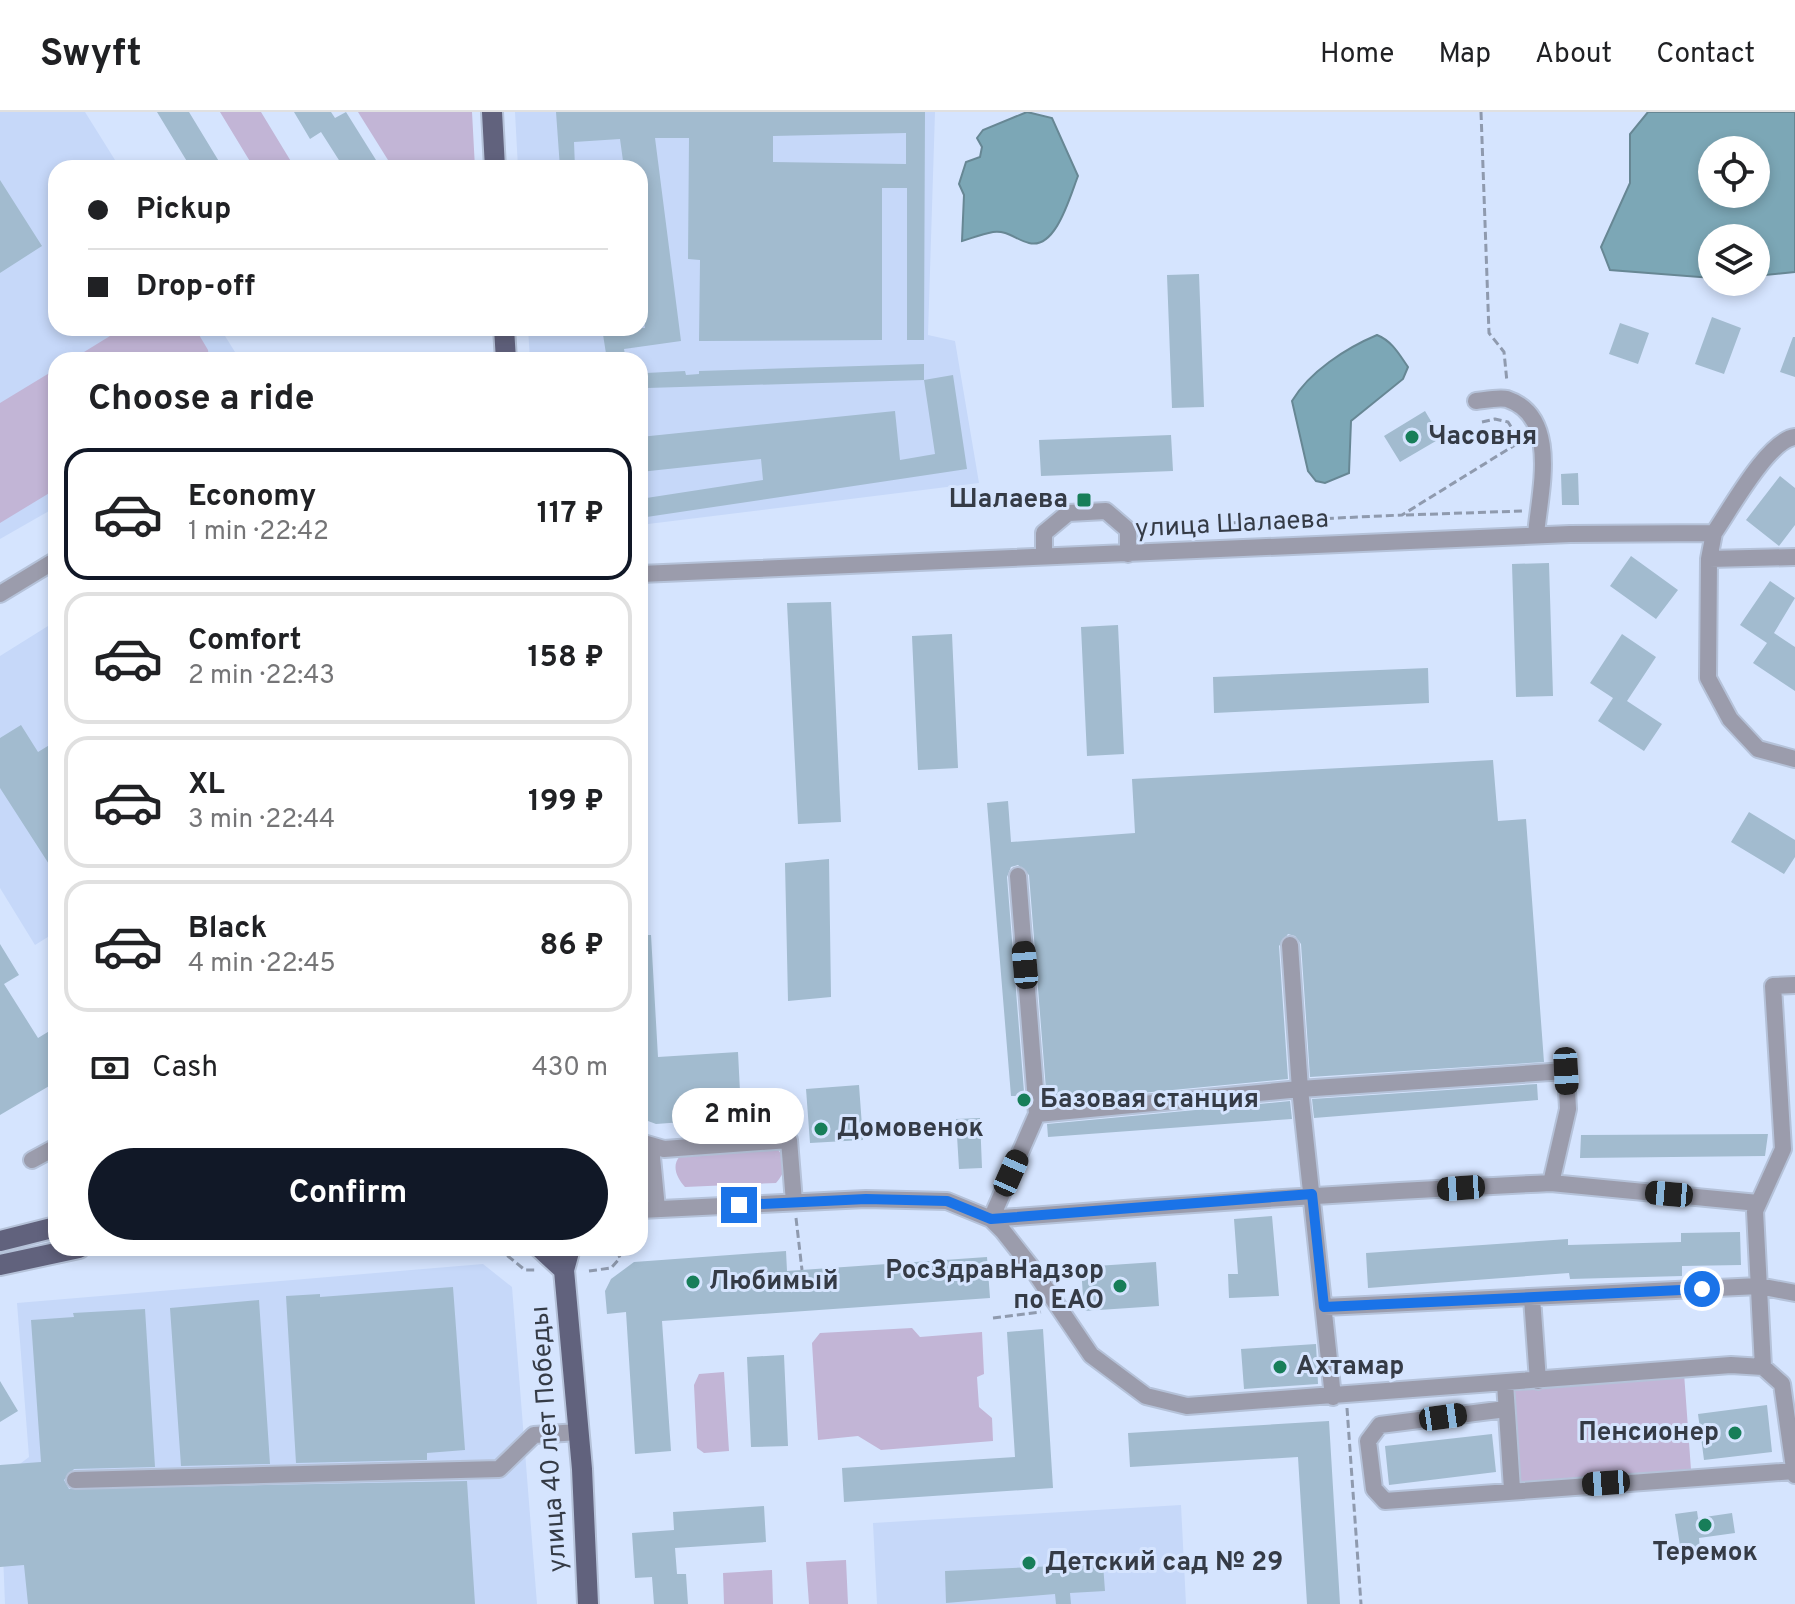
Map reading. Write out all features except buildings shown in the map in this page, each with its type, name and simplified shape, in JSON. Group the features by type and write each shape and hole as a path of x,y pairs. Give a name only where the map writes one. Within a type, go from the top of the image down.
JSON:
{"main road":[{"path":"492,112 495,160"},
{"path":"0,1241 48,1229"},
{"path":"0,1265 48,1255"},
{"path":"549,1256 564,1270 568,1256"},
{"name":"улица 40 лет Победы","path":"564,1270 588,1604"}],"street":[{"path":"1476,401 1507,399 1533,418 1543,441 1536,535"},
{"path":"1795,437 1787,438 1770,453 1714,533 1709,559 1708,678 1730,719 1758,749 1795,759"},
{"path":"1044,556 1044,533 1068,513 1106,511 1128,530 1128,554"},
{"name":"улица Шалаева","path":"648,574 1536,535 1714,533"},
{"path":"1709,559 1795,557"},
{"path":"0,594 48,565"},
{"path":"991,1219 1037,1114 1018,876"},
{"path":"1290,945 1300,1089 1324,1307 1340,1396"},
{"path":"1763,1367 1755,1211 1783,1149 1773,986 1795,985"},
{"path":"1037,1114 1300,1089 1566,1071 1568,1109 1551,1183"},
{"path":"648,1144 789,1140 794,1202"},
{"path":"32,1160 48,1151"},
{"path":"648,1210 794,1202 947,1201 991,1219 1312,1194 1383,1194 1551,1183 1758,1203"},
{"path":"991,1219 1032,1268 1091,1355 1146,1396 1187,1406 1731,1365 1763,1367 1782,1384 1793,1432 1795,1472 1512,1489 1385,1501 1374,1489 1368,1441 1380,1425 1506,1409"},
{"path":"1324,1307 1759,1286 1795,1293"},
{"path":"1532,1298 1538,1381"},
{"path":"1505,1383 1512,1489"},
{"path":"75,1480 499,1469 534,1435 578,1432"}],"path":[{"path":"1481,112 1489,333 1504,352 1507,399"},
{"path":"1482,422 1495,419 1508,422 1519,439"},
{"path":"1402,515 1519,439 1543,441"},
{"path":"1229,549 1228,523 1538,511"},
{"path":"794,1202 802,1270"},
{"path":"508,1256 525,1270 535,1270"},
{"path":"589,1271 611,1268 619,1256"},
{"path":"993,1318 1060,1309"},
{"path":"1340,1396 1361,1604"}],"shaded area":[{"path":"0,112 85,112 115,160 48,160 48,336 225,336 235,352 48,352 48,512 0,539"},
{"path":"220,112 261,112 290,160 249,160"},
{"path":"358,112 472,112 475,160 388,160"},
{"path":"515,112 935,112 928,335 955,341 979,483 648,524 648,352 530,352 528,336 648,336 648,160 518,160"},
{"path":"1027,112 1052,118 1078,176 1061,220 1039,243 1029,243 998,232 962,241 964,195 959,184 966,162 980,157 982,147 977,138 983,130"},
{"path":"1648,112 1795,112 1795,272 1770,275 1770,224 1698,224 1698,277 1610,270 1601,247 1630,183 1630,134"},
{"path":"1377,335 1391,344 1408,367 1403,379 1351,421 1349,473 1325,483 1316,481 1308,471 1292,401 1308,380 1329,362"},
{"path":"110,336 200,336 208,352 84,352"},
{"path":"48,374 48,494 0,523 0,403"},
{"path":"48,626 48,937 35,945 0,888 0,656"},
{"path":"777,1148 784,1166 776,1183 685,1187 676,1172 680,1156"},
{"path":"483,1264 512,1287 537,1604 5,1604 0,1479 29,1457 17,1303"},
{"path":"912,1328 920,1337 982,1332 984,1374 977,1377 979,1407 992,1418 993,1441 881,1450 858,1436 818,1440 812,1343 820,1333"},
{"path":"724,1372 729,1451 704,1453 697,1448 694,1385 699,1374"},
{"path":"1684,1373 1691,1470 1518,1483 1509,1391"},
{"name":"Детский сад № 29","path":"1181,1505 1186,1604 877,1604 873,1523"},
{"path":"846,1560 848,1604 809,1604 806,1562"},
{"path":"772,1570 773,1604 724,1604 723,1573"}],"place":[{"name":"Часовня","path":"1412,437"},
{"name":"Шалаева","path":"1084,500"},
{"name":"Базовая станция","path":"1024,1100"},
{"name":"Домовенок","path":"821,1129"},
{"name":"Любимый","path":"693,1282"},
{"name":"РосЗдравНадзор по ЕАО","path":"1120,1286"},
{"name":"Ахтамар","path":"1280,1367"},
{"name":"Пенсионер","path":"1735,1433"},
{"name":"Теремок","path":"1705,1525"},
{"name":"Детский сад № 29","path":"1029,1563"}],"route":[{"path":"739,1205 866,1199 947,1201 991,1219 1312,1194 1324,1307 1702,1289"}]}
